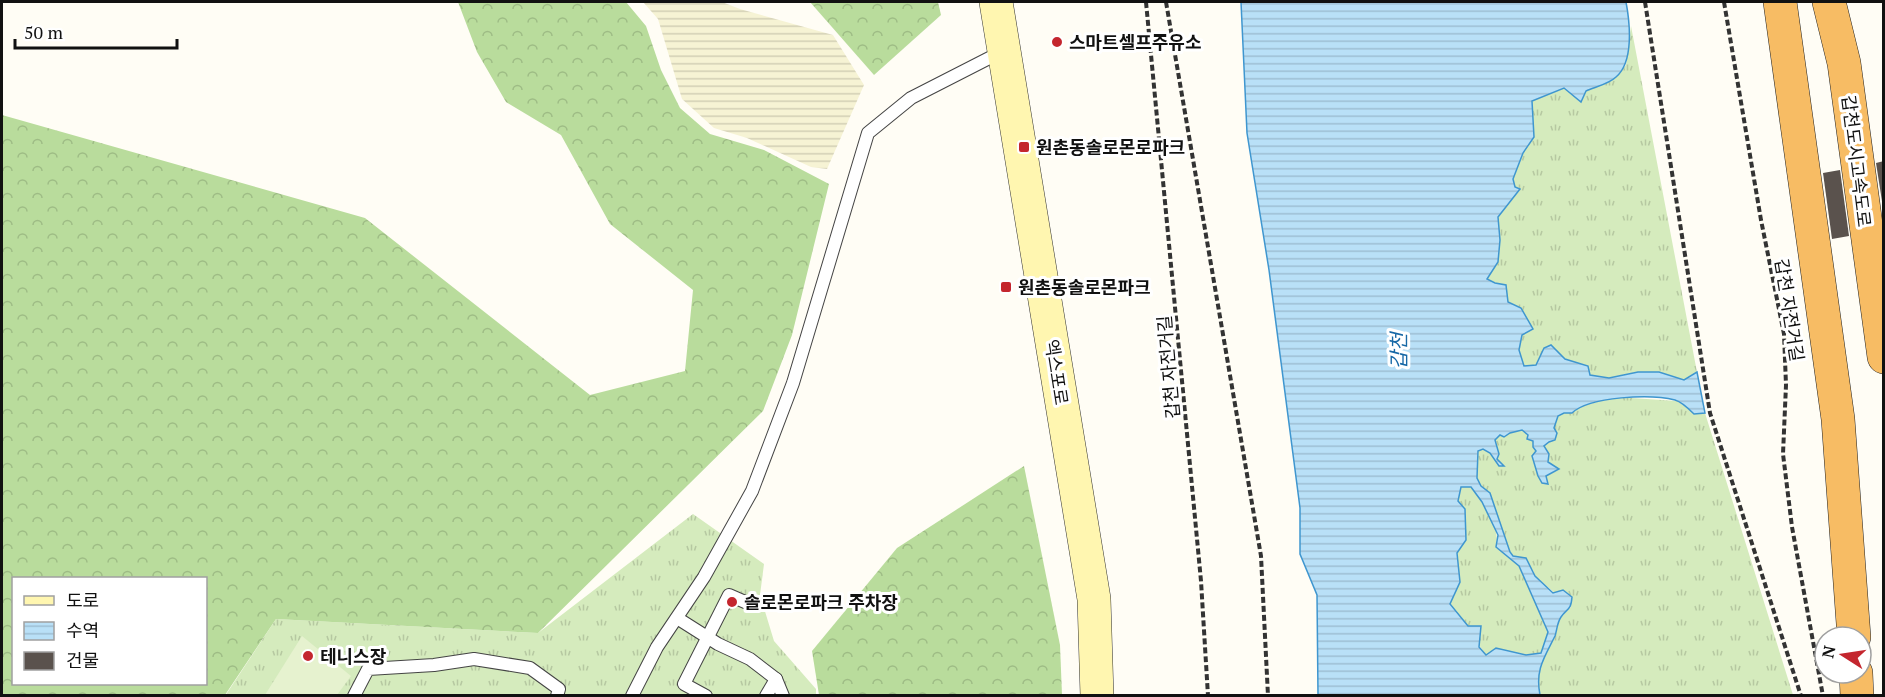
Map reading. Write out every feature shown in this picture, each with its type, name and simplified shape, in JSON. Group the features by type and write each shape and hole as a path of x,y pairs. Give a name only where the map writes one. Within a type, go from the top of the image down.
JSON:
{"highway":[{"path":"1780,2 1838,419 1853,625"},
{"name":"갑천도시고속도로","path":"1829,2 1844,63 1884,357"}],"main road":[{"name":"엑스포로","path":"996,2 1094,599 1097,696"}],"lane":[{"path":"632,696 657,647 704,578 752,491 793,383 868,133 911,98 1004,50"},
{"path":"706,696 684,684 729,595 745,602"},
{"path":"677,618 708,638 750,659 776,679 783,696"},
{"path":"354,696 368,669 434,665 474,659 530,668 559,689 557,696"},
{"path":"766,696 776,679"}],"path":[{"name":"갑천 자전거길","path":"1146,2 1201,581 1208,696"},
{"path":"1166,2 1262,556 1268,696"},
{"path":"1645,2 1710,413 1801,696"},
{"name":"갑천 자전거길","path":"1724,2 1784,334 1786,385 1783,454 1792,527 1822,696"}],"shaded area":[{"path":"643,2 722,2 833,35 864,85 827,169 811,167 747,138 714,128 682,99 658,19"}],"green space":[{"path":"458,2 626,2 646,26 661,70 680,108 710,134 764,150 829,184 792,335 763,411 538,633 276,619 225,695 2,695 2,115 365,218 590,395 685,371 693,290 610,224 561,135 506,102 477,52"},
{"path":"810,2 938,2 941,15 874,75"},
{"path":"1631,26 1697,372 1684,380 1659,372 1638,372 1609,378 1590,375 1588,366 1565,359 1544,348 1536,365 1524,366 1519,350 1522,335 1533,328 1507,302 1506,286 1486,279 1498,262 1500,240 1498,217 1520,190 1515,187 1513,179 1523,153 1534,137 1531,101 1564,88 1586,91 1615,78 1626,65"},
{"path":"1616,397 1677,401 1694,413 1705,413 1793,695 1540,695 1537,679 1542,660 1556,633 1560,618 1571,607 1535,576 1533,570 1510,552 1490,493 1481,486 1477,478 1478,451 1483,449 1490,453 1499,466 1503,466 1497,459 1495,440 1500,435 1522,430 1533,441 1546,476 1558,470 1548,461 1544,446 1549,441 1558,416 1572,413 1578,407"},
{"path":"1024,466 1060,645 1062,695 819,695 812,651 897,548"},
{"path":"1461,487 1471,487 1486,508 1493,523 1497,539 1496,547 1519,566 1548,632 1541,653 1526,655 1496,649 1486,655 1450,604 1460,582 1457,553 1458,501"},
{"path":"693,514 764,564 760,595 774,641 816,689 816,695 225,696 276,619 538,633"},
{"name":"테니스장","path":"302,636 351,676 337,695 265,695"}],"water":[{"name":"갑천","path":"1241,2 1626,2 1629,20 1628,52 1626,62 1616,77 1586,91 1581,102 1564,88 1532,101 1534,137 1523,153 1513,179 1515,187 1520,189 1498,217 1500,240 1498,262 1487,279 1506,285 1508,302 1521,308 1533,329 1522,335 1519,350 1524,366 1536,365 1544,348 1551,345 1565,359 1588,366 1590,375 1609,378 1638,372 1659,372 1684,380 1697,372 1705,413 1694,414 1675,400 1637,397 1592,403 1572,413 1564,413 1558,416 1554,428 1557,433 1555,440 1544,446 1549,454 1548,462 1559,469 1546,476 1548,484 1542,483 1538,476 1532,456 1536,451 1533,441 1527,439 1528,435 1522,430 1504,437 1500,435 1495,440 1499,454 1497,459 1504,466 1499,466 1490,453 1483,449 1478,451 1477,478 1481,486 1490,493 1510,552 1513,556 1526,558 1535,576 1553,593 1563,590 1572,597 1570,607 1560,619 1542,664 1539,678 1540,695 1318,695 1317,595 1300,554 1300,508 1269,270 1247,133","holes":["1461,487 1471,487 1482,502 1498,535 1496,547 1519,566 1548,632 1541,653 1526,655 1496,648 1486,655 1479,647 1481,626 1468,626 1450,604 1460,582 1457,553 1466,540 1465,509 1458,501"]}],"building":[{"path":"1884,161 1884,214 1876,163"},
{"path":"1840,170 1849,236 1832,239 1823,173"}],"place":[{"name":"스마트셀프주유소","path":"1057,42"},
{"name":"원촌동솔로몬로파크","path":"1024,147"},
{"name":"원촌동솔로몬파크","path":"1006,287"},
{"name":"솔로몬로파크 주차장","path":"732,602"},
{"name":"테니스장","path":"308,656"}]}
